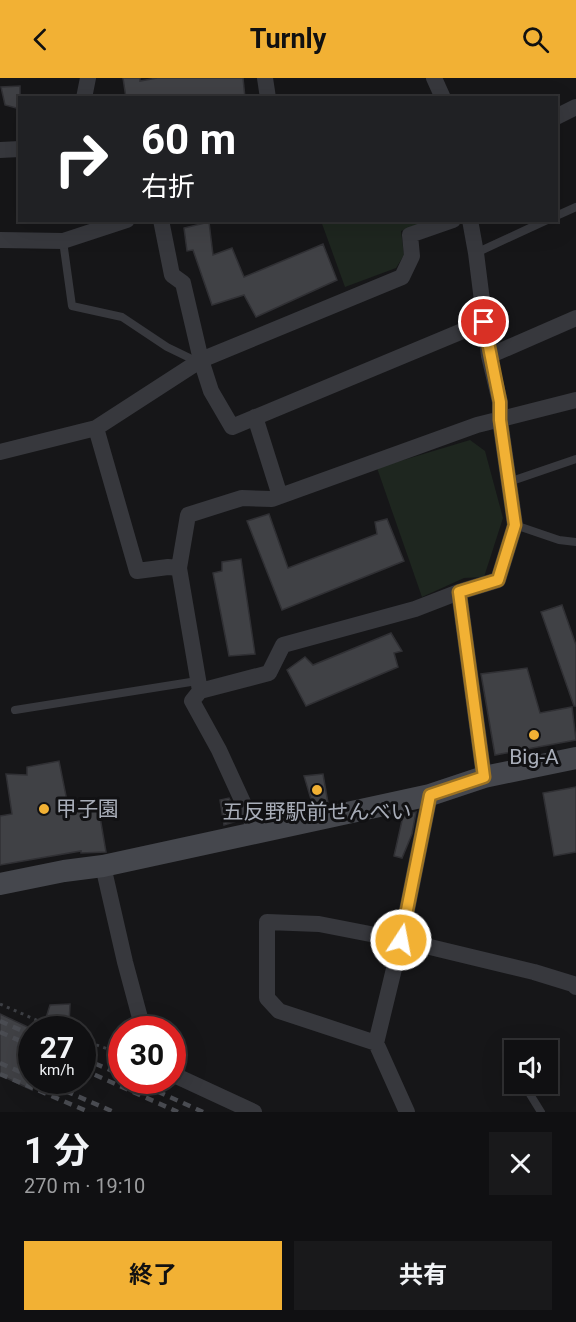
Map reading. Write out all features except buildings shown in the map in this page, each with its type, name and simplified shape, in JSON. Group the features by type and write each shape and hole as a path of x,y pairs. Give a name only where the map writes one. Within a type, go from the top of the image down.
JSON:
{"street":[{"path":"84,96 88,78"},
{"path":"265,78 268,96"},
{"path":"434,78 442,96"},
{"path":"558,116 576,106"},
{"path":"0,150 18,149"},
{"path":"0,240 69,233 117,222"},
{"path":"161,222 172,275 183,283 200,361 212,390 232,427 484,322"},
{"path":"0,453 96,428 200,361 402,277 412,256 410,235 447,222"},
{"path":"198,686 269,673 283,645 415,609 498,580 515,525 500,420 500,402 489,356 470,222"},
{"path":"489,356 576,318"},
{"path":"257,833 219,750 192,701 198,686 179,568 188,515 242,498 272,499 477,425 576,400"},
{"path":"255,417 280,496"},
{"path":"96,428 137,571 179,568"},
{"path":"459,592 484,777"},
{"path":"0,884 103,866 257,833 430,795 484,777 576,758"},
{"path":"407,1112 376,1043 401,940 430,795"},
{"path":"103,866 139,1016"},
{"path":"376,1043 279,1011 273,1006 267,998 267,922 319,924 401,940 534,972 573,984 576,987"},
{"path":"186,1080 254,1112"}],"lane":[{"path":"558,215 576,207"},
{"path":"476,253 543,222"},
{"path":"69,233 72,306 122,317 167,347 200,361"},
{"path":"509,482 576,459"},
{"path":"515,525 559,540 576,542"},
{"path":"15,710 198,686"},
{"path":"530,1094 541,1112"}],"path":[{"path":"0,1004 27,1016"}],"shaded area":[{"path":"321,222 429,222 401,231 404,255 396,268 345,287"},
{"path":"470,440 485,451 503,518 484,577 464,578 422,597 377,468"}],"railway":[{"path":"0,1021 18,1029"},
{"path":"0,1032 18,1040"},
{"path":"0,1063 18,1071"},
{"path":"96,1064 108,1069"},
{"path":"0,1074 89,1112"},
{"path":"96,1075 178,1112"},
{"path":"72,1094 114,1112"},
{"path":"163,1094 203,1112"}],"place":[{"name":"Big-A","path":"534,735"},
{"name":"五反野駅前せんべい","path":"317,790"},
{"name":"甲子園","path":"44,809"}],"route":[{"path":"401,940 430,795 484,777 459,592 498,580 515,525 500,420 500,402 484,322"}]}
